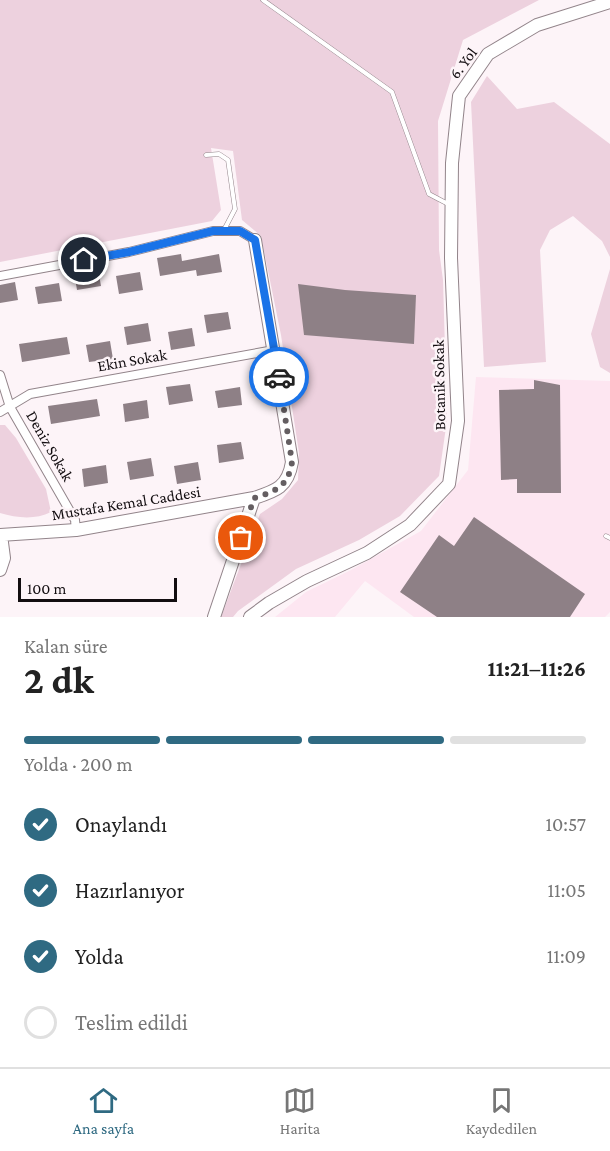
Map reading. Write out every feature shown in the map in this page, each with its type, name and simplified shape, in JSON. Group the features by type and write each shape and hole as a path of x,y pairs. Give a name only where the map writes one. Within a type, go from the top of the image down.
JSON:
{"main road":[{"name":"6. Yol","path":"451,258 452,163 459,96 488,54 537,25 610,2"},
{"path":"255,240 274,350"},
{"name":"Botanik Sokak","path":"250,617 307,581 367,553 410,525 449,484 459,421 451,258"},
{"name":"Mustafa Kemal Caddesi","path":"0,535 76,530 254,498 270,493 284,483 291,472 292,462 274,350"},
{"path":"214,617 254,498"},
{"path":"0,535 4,558 0,570"}],"street":[{"path":"0,276 129,252 213,231 240,231 255,240"},
{"name":"Ekin Sokak","path":"0,412 30,394 274,350"},
{"name":"Deniz Sokak","path":"0,375 10,407 75,520 76,530"}],"lane":[{"path":"263,0 392,92 429,194 452,206"},
{"path":"206,155 219,154 228,160 235,209 224,231"}],"shaded area":[{"path":"0,0 539,0 463,40 438,121 439,250 443,280 447,420 439,476 400,516 359,540 296,569 233,617 221,617 260,514 282,499 298,480 299,453 281,335 261,236 242,220 233,151 211,148 221,210 212,221 0,262"},
{"path":"487,76 517,109 554,102 610,144 610,257 602,241 573,216 550,230 540,250 546,362 484,367 471,102"},
{"path":"610,269 610,373 600,367 591,334"},
{"path":"476,377 610,381 610,612 605,617 414,617 365,581 335,617 275,617 306,592 421,531 468,470"},
{"path":"0,425 5,425 16,438 46,489 51,512 26,517 0,513"}],"building":[{"path":"181,254 182,261 219,254 222,272 197,276 196,270 160,276 157,258"},
{"path":"98,269 101,286 77,290 74,272"},
{"path":"140,272 143,290 119,294 116,276"},
{"path":"15,282 18,300 0,303 0,285"},
{"path":"59,283 62,301 38,304 35,287"},
{"path":"298,284 416,295 414,344 304,335"},
{"path":"228,312 231,329 207,333 204,315"},
{"path":"148,323 151,341 127,345 124,327"},
{"path":"192,328 195,346 171,350 168,332"},
{"path":"67,337 70,354 22,362 19,344"},
{"path":"110,341 113,359 89,362 86,345"},
{"path":"534,380 560,385 561,493 517,493 517,479 501,480 499,390 534,389"},
{"path":"190,384 193,401 169,405 166,387"},
{"path":"240,387 242,405 218,408 215,391"},
{"path":"97,399 100,416 51,424 48,406"},
{"path":"147,400 149,418 125,422 123,404"},
{"path":"241,442 244,459 219,463 217,445"},
{"path":"151,458 154,476 130,480 127,462"},
{"path":"198,462 201,480 177,484 174,466"},
{"path":"106,465 108,483 84,487 82,469"},
{"path":"474,517 585,594 570,617 437,617 400,592 439,535 454,546"}],"way so far":[{"path":"241,538 254,498 278,489 291,472 292,462 279,377"}],"route":[{"path":"84,260 129,252 213,231 240,231 255,240 279,377"}]}
